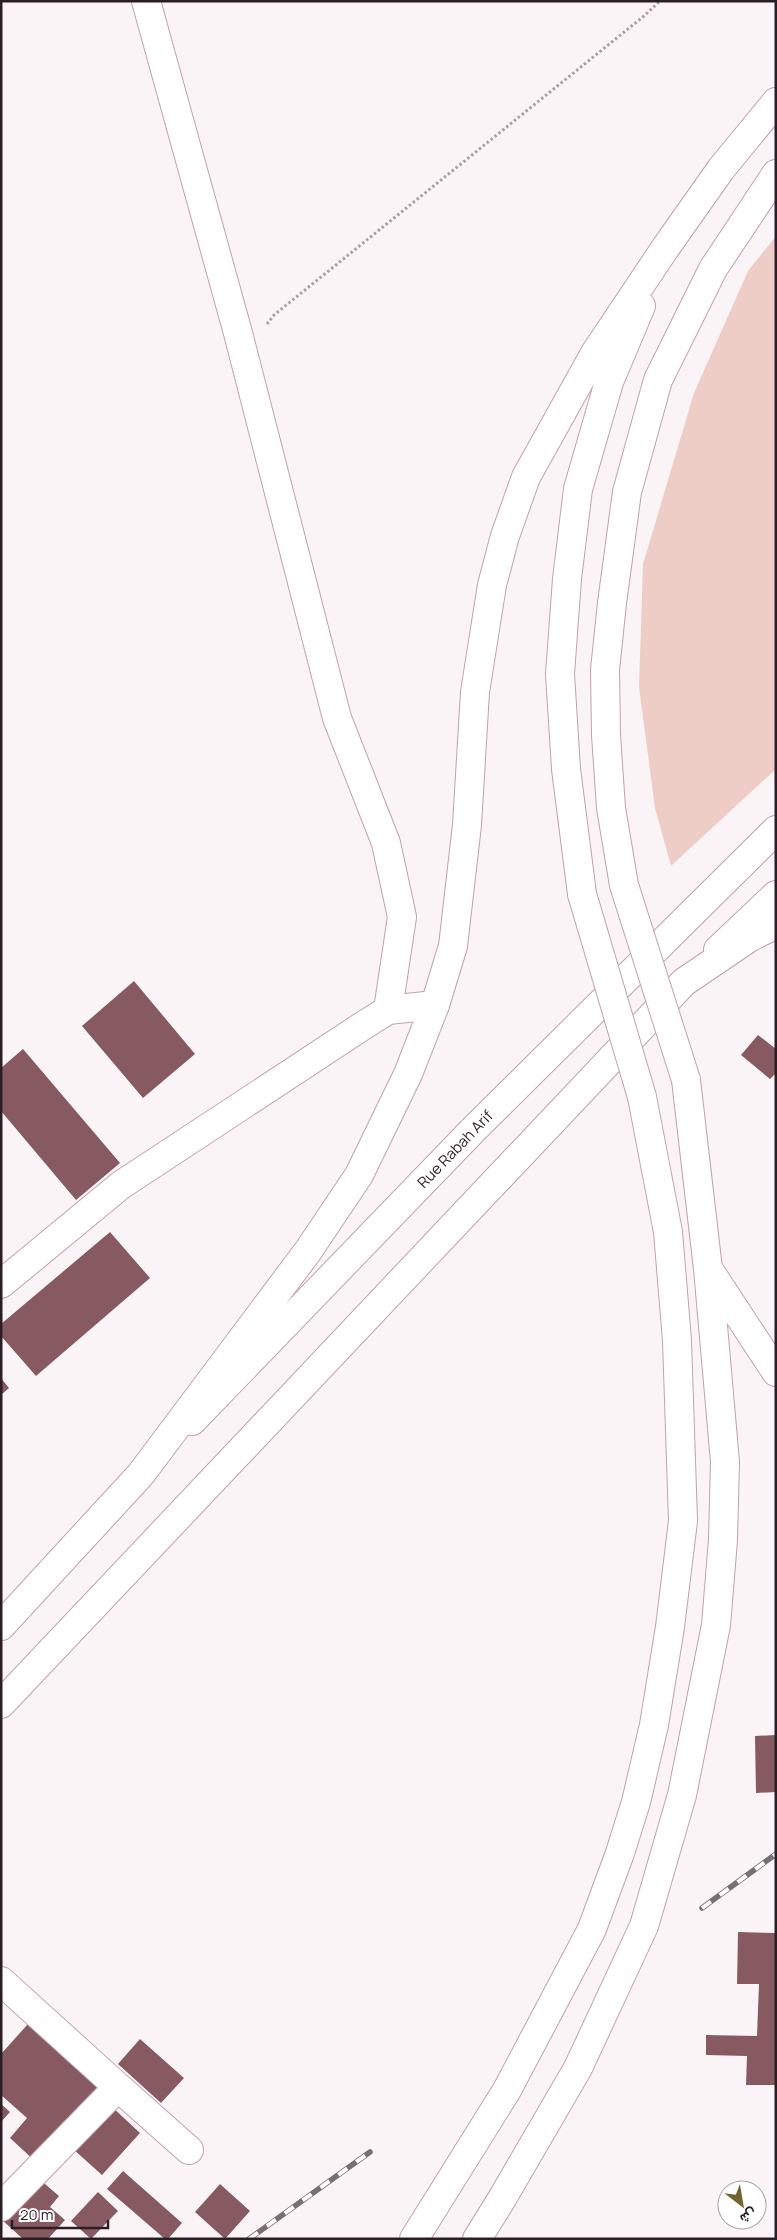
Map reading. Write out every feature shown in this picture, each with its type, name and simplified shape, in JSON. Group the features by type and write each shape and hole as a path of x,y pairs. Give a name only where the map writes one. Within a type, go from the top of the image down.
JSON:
{"main road":[{"path":"146,1 243,354 337,718 386,843 402,917 388,1010"},
{"path":"1,1626 141,1474 308,1251 359,1175 408,1074 435,1004 453,946 467,826 475,692 492,585 505,536 526,477 595,353 721,169 776,102"},
{"path":"477,2239 504,2197 578,2068 640,1935 682,1795 716,1625 723,1540 725,1462 708,1269 686,1080 624,885 611,808 606,735 605,670 626,492 658,380 713,269 776,174"},
{"path":"414,2239 507,2090 592,1930 620,1854 636,1802 654,1725 670,1628 683,1521 677,1340 668,1232 642,1096 582,894 566,768 560,674 567,579 578,489 609,382 666,247"},
{"name":"Rue Rabah Arif","path":"141,1474 475,1128 776,830"},
{"path":"1,1704 684,982 776,896"},
{"path":"684,982 749,938 776,924"},
{"path":"1,1284 121,1185 388,1010 435,1004"},
{"path":"708,1269 776,1372"},
{"path":"1,1981 189,2150"},
{"path":"1,2207 118,2087"}],"path":[{"path":"243,354 274,315 644,16 660,1"}],"shaded area":[{"path":"776,236 776,769 671,866 655,808 639,687 643,564 694,393 748,271"}],"building":[{"path":"134,981 195,1054 143,1098 82,1026"},
{"path":"758,1035 776,1049 776,1073 770,1079 741,1055"},
{"path":"23,1049 120,1163 76,1200 1,1111 1,1068"},
{"path":"110,1232 150,1278 36,1376 1,1336 1,1324"},
{"path":"1,1378 9,1388 1,1395"},
{"path":"776,1735 776,1792 756,1793 755,1736"},
{"path":"738,1932 776,1933 776,2085 746,2085 747,2056 706,2055 706,2035 757,2036 759,1984 737,1984"},
{"path":"28,2024 105,2092 36,2162 10,2138 27,2118 1,2095 1,2054"},
{"path":"140,2039 184,2078 161,2103 118,2064"},
{"path":"1,2104 10,2112 1,2122"},
{"path":"111,2106 140,2133 102,2175 73,2149"},
{"path":"123,2171 182,2223 168,2239 165,2239 107,2189"},
{"path":"38,2178 59,2196 50,2207 65,2220 48,2239 23,2239 1,2219"},
{"path":"220,2184 250,2211 225,2239 195,2212"},
{"path":"98,2192 118,2211 91,2239 71,2221"}],"railway":[{"path":"702,1908 776,1854"},
{"path":"249,2239 370,2152"}]}
